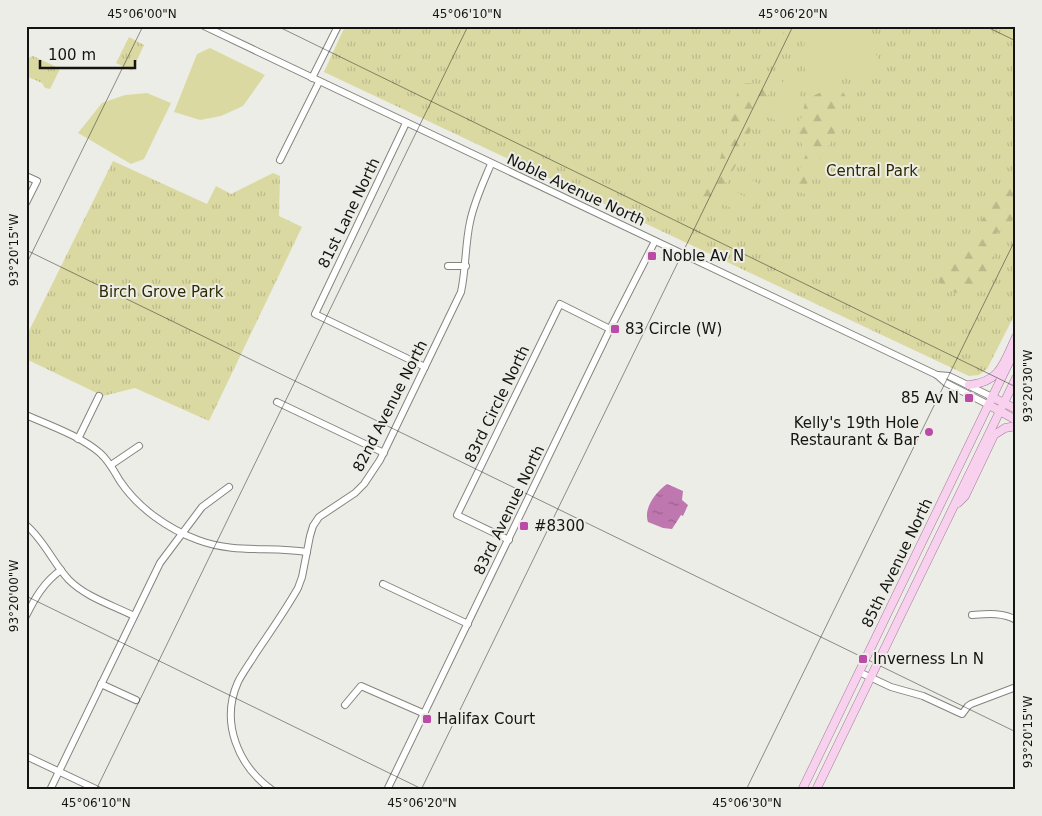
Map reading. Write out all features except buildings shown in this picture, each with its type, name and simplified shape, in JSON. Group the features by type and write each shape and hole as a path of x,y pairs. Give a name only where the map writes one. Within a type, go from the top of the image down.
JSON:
{"main road":[{"path":"969,385 986,382 996,374 1016,337"},
{"name":"85th Avenue North","path":"802,790 1016,348"},
{"name":"85th Avenue North","path":"816,790 1016,378"},
{"path":"992,397 1016,409"},
{"path":"989,405 1016,420"},
{"path":"953,508 964,496 994,436 1005,428 1016,426"}],"street":[{"name":"Noble Avenue North","path":"204,26 937,375 946,382 989,405"},
{"path":"312,78 338,26"},
{"path":"280,160 319,82"},
{"name":"81st Lane North","path":"406,123 314,314 426,367"},
{"name":"82nd Avenue North","path":"272,790 246,764 234,738 231,710 233,696 238,683 298,588 313,526 319,517 355,493 373,473 426,367 461,292 466,266 470,222 475,204 492,164"},
{"path":"26,176 37,181 26,203"},
{"name":"83rd Avenue North","path":"387,790 654,241"},
{"path":"448,266 466,266"},
{"name":"83rd Circle North","path":"509,540 458,514 560,304 610,329"},
{"name":"Noble Avenue North","path":"937,375 949,376 992,397"},
{"path":"78,439 99,396"},
{"path":"277,402 384,453"},
{"path":"26,414 78,439 102,455 133,497 147,511 181,533 208,544 238,550 307,552"},
{"path":"111,465 139,446"},
{"path":"50,790 160,563 202,507 229,487"},
{"path":"26,525 42,541 70,580 82,590 134,616"},
{"path":"26,616 45,584 61,570"},
{"path":"383,584 468,624"},
{"path":"972,615 997,614 1016,620"},
{"path":"241,660 249,665"},
{"path":"859,672 891,687 919,694 962,714 971,704 1016,687"},
{"path":"101,684 136,700"},
{"path":"345,705 361,686 425,714"},
{"path":"26,756 98,790"}],"green space":[{"name":"Central Park","path":"345,26 1016,26 1016,312 987,369 979,375 969,376 324,72"},
{"path":"774,26 793,26 798,29 794,38 773,28"},
{"path":"811,26 863,26 880,63 879,67 811,89 807,79 785,125 767,116 789,69 807,77 803,52"},
{"path":"129,37 144,45 132,71 116,63"},
{"path":"210,48 265,75 243,106 221,116 200,120 174,112 197,54"},
{"path":"33,56 59,68 50,89 45,88 42,83 26,76 26,62"},
{"path":"744,83 763,84 770,92 741,150 737,163 711,211 699,213 696,203 705,193 707,184 720,159 735,107 737,93"},
{"path":"841,89 845,95 837,129 808,179 806,194 796,191 795,182 806,154 801,142 791,132 802,117 805,102 823,91"},
{"path":"147,93 171,103 144,159 131,164 78,133 102,103 125,95"},
{"name":"Birch Grove Park","path":"113,161 207,204 216,186 231,194 273,173 280,176 279,216 302,227 209,421 135,388 103,396 26,359 26,337"},
{"path":"740,174 763,186 756,200 733,189"},
{"path":"1013,180 1016,181 1016,215 1010,223 997,233 994,259 987,278 982,285 973,290 961,293 951,291 938,281 937,270 961,257 971,244 983,218 1001,194 1003,185"},
{"path":"732,190 755,202 748,216 725,205"}],"water":[{"path":"667,484 683,491 682,500 688,505 683,516 681,515 672,529 663,528 648,522 647,517 647,511 652,501"}],"place":[{"name":"Noble Av N","path":"652,256"},
{"name":"83 Circle (W)","path":"615,329"},
{"name":"85 Av N","path":"969,398"},
{"name":"Kelly's 19th Hole Restaurant & Bar","path":"929,432"},
{"name":"#8300","path":"524,526"},
{"name":"Inverness Ln N","path":"863,659"},
{"name":"Halifax Court","path":"427,719"}]}
